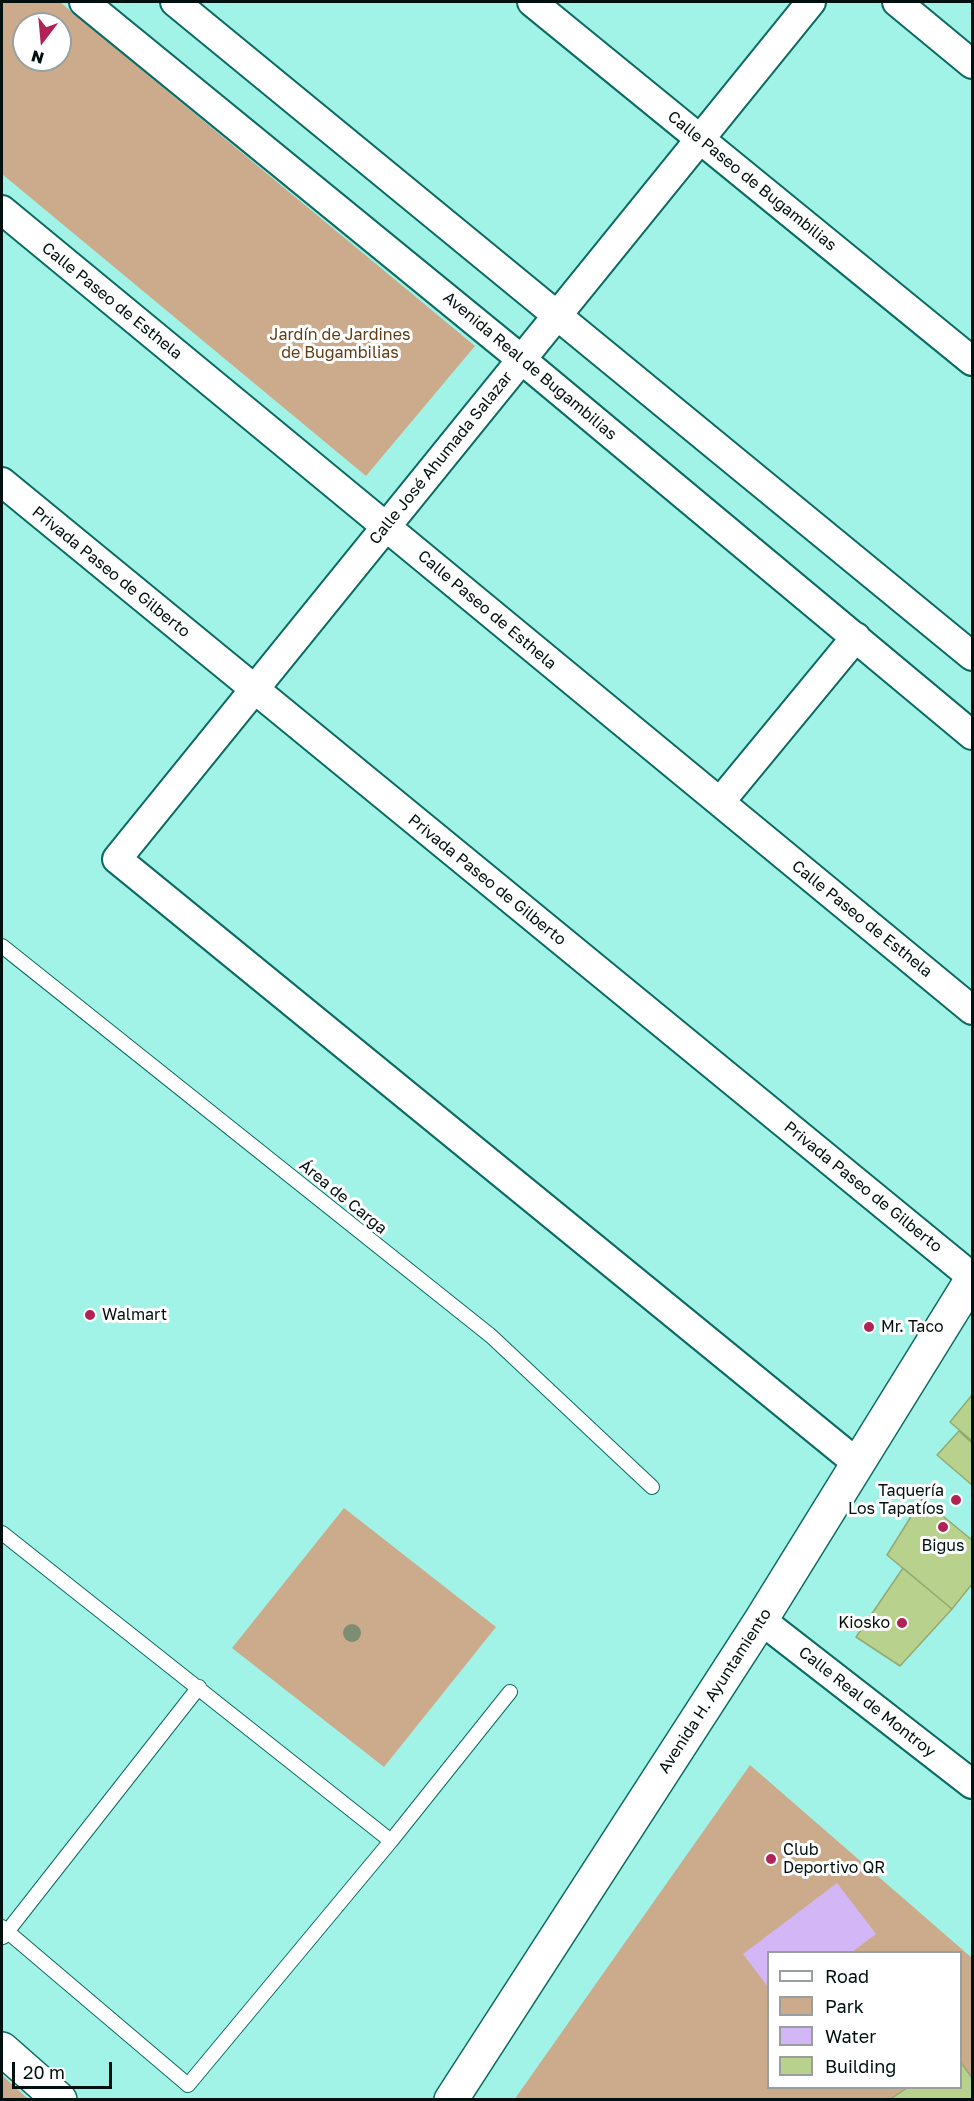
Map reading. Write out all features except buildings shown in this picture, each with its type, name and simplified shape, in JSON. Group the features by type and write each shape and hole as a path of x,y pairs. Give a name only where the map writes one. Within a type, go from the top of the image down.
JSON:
{"street":[{"name":"Avenida Real de Bugambilias","path":"84,2 522,359 972,735"},
{"path":"175,2 972,656"},
{"name":"Calle Paseo de Bugambilias","path":"532,2 972,361"},
{"name":"Calle José Ahumada Salazar","path":"811,2 117,859 857,1463"},
{"path":"897,2 972,64"},
{"name":"Calle Paseo de Esthela","path":"2,210 972,1010"},
{"name":"Privada Paseo de Gilberto","path":"2,483 972,1278"},
{"path":"720,802 856,637"},
{"name":"Avenida H. Ayuntamiento","path":"451,2100 761,1620 972,1278"},
{"name":"Calle Real de Montroy","path":"761,1620 972,1785"},
{"path":"2,2049 60,2100"}],"lane":[{"name":"Área de Carga","path":"2,946 491,1336 652,1487"},
{"path":"2,1533 391,1841"},
{"path":"199,1687 3,1933 188,2085 391,1841 510,1692"}],"green space":[{"name":"Jardín de Jardines de Bugambilias","path":"2,2 60,2 475,346 366,476 2,174"},
{"path":"344,1508 496,1627 384,1767 232,1648"},
{"name":"Club Deportivo QR","path":"750,1765 972,1958 972,2099 514,2100"},
{"path":"2,2075 28,2099 2,2099"}],"water":[{"path":"837,1883 876,1934 853,1951 767,1951 767,1986 743,1954"}],"place":[{"name":"Walmart","path":"90,1315"},
{"name":"Mr. Taco","path":"869,1327"},
{"name":"Taquería Los Tapatíos","path":"956,1500"},
{"name":"Bigus","path":"943,1527"},
{"name":"Kiosko","path":"902,1623"},
{"name":"Club Deportivo QR","path":"771,1859"}]}
